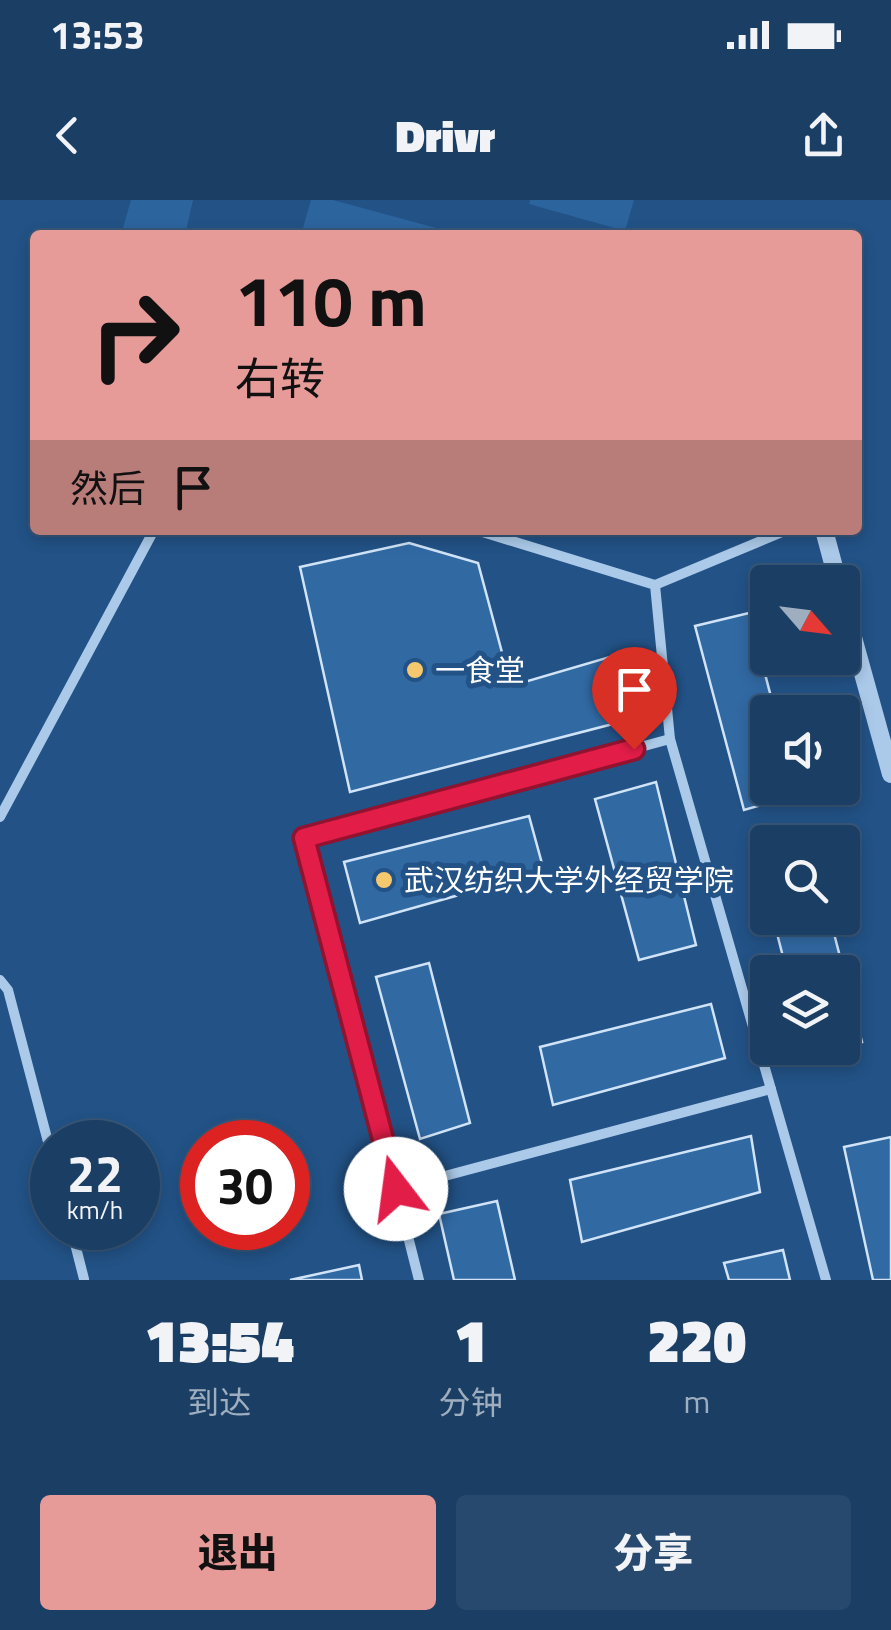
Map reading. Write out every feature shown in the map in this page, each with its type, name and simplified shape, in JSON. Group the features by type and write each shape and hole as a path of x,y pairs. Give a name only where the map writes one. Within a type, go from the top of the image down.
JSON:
{"street":[{"path":"0,816 151,535"},
{"path":"492,535 655,585 775,535"},
{"path":"825,535 833,565"},
{"path":"655,585 670,739 826,1280"},
{"path":"860,663 891,774"},
{"path":"419,1280 304,838 670,739"},
{"path":"0,980 8,990 42,1120"},
{"path":"396,1189 771,1089"},
{"path":"76,1250 83,1280"}],"shaded area":[{"path":"131,200 193,200 186,230 122,230"},
{"path":"311,200 333,200 444,230 302,230"},
{"path":"530,200 634,200 625,230 529,204"}],"building":[{"name":"一食堂","path":"409,543 478,563 511,686 620,654 636,718 350,792 300,567"},
{"path":"749,613 750,675 765,675 771,695 750,695 750,805 761,805 744,810 695,626"},
{"path":"656,782 696,945 639,960 595,799"},
{"path":"529,816 544,871 360,923 344,862"},
{"path":"777,935 834,935 840,955 783,955"},
{"path":"429,963 470,1123 420,1139 376,977"},
{"path":"711,1004 725,1058 553,1105 540,1047"},
{"path":"751,1136 760,1192 582,1242 570,1180"},
{"path":"891,1137 891,1280 873,1280 844,1147"},
{"path":"497,1201 515,1280 454,1280 439,1214"},
{"path":"783,1250 790,1280 729,1280 724,1263"},
{"path":"359,1265 362,1280 290,1280"}],"place":[{"name":"一食堂","path":"415,670"},
{"name":"武汉纺织大学外经贸学院","path":"384,880"}],"route":[{"path":"396,1189 304,838 634,749"}]}
